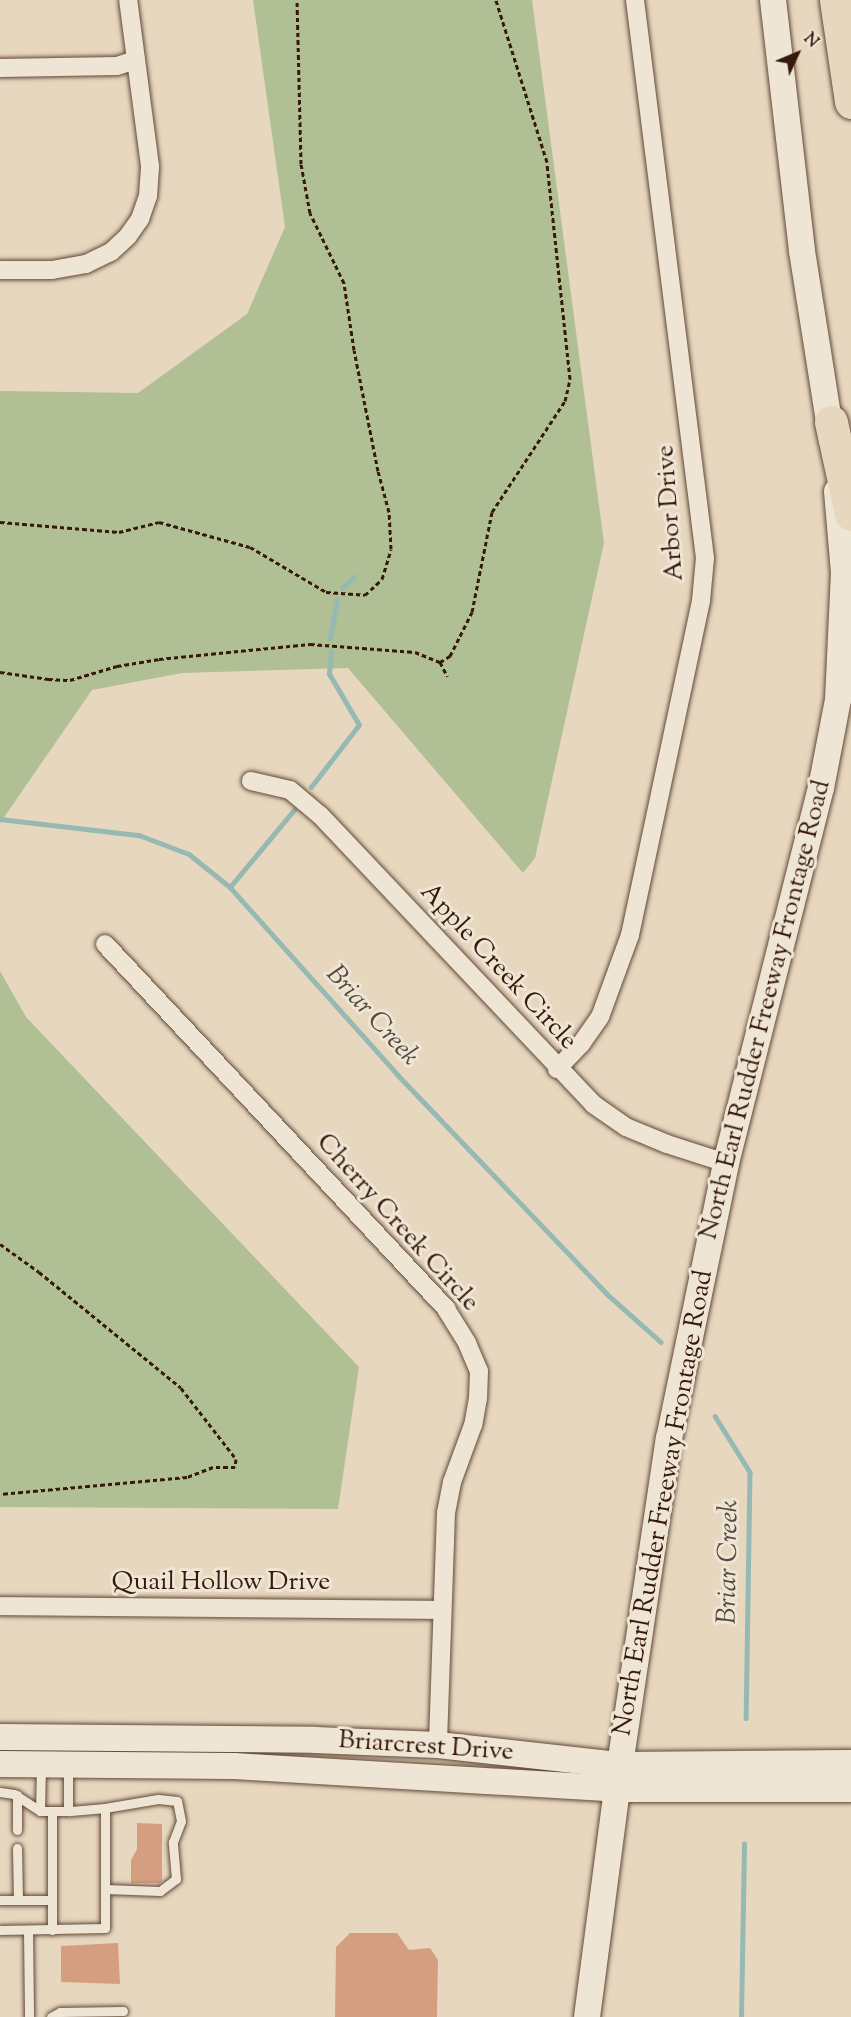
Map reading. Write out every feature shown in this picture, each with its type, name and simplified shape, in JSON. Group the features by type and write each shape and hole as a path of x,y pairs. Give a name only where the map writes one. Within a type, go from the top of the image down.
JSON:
{"highway":[{"path":"836,0 851,102"},
{"path":"831,422 851,514"}],"main road":[{"name":"North Earl Rudder Freeway Frontage Road","path":"587,2017 619,1777 669,1439 726,1163 821,788 838,700 844,573 831,422 802,251 772,0"},
{"name":"Briarcrest Drive","path":"0,1737 315,1740 438,1745 619,1777 851,1763"},
{"name":"Briarcrest Drive","path":"0,1764 41,1762 68,1765 234,1766 619,1777 851,1789"}],"street":[{"path":"0,270 52,270 86,264 111,252 128,236 140,219 148,196 150,166 128,0"},
{"name":"Arbor Drive","path":"557,1069 581,1044 600,1017 630,935 701,601 705,558 635,0"},
{"path":"0,68 117,66 136,60"},
{"name":"Apple Creek Circle","path":"251,781 290,790 320,815 557,1069 593,1104 626,1127 667,1144 726,1163"},
{"name":"Cherry Creek Circle","path":"105,944 446,1309 467,1343 479,1371 478,1398 473,1425 452,1482 446,1514 438,1745"},
{"name":"Quail Hollow Drive","path":"0,1606 441,1610"}],"lane":[{"path":"40,1811 41,1762"},
{"path":"68,1765 68,1811"},
{"path":"0,1792 17,1795 40,1811 105,1808 158,1799 177,1801 181,1821 173,1842 176,1879 160,1891 105,1889"},
{"path":"17,1795 17,1830"},
{"path":"0,1930 105,1928 105,1808"},
{"path":"52,1811 52,1930"},
{"path":"17,1848 18,1900"},
{"path":"0,1900 51,1900"},
{"path":"28,1930 29,2017"},
{"path":"51,2017 60,2012 123,2011"}],"path":[{"path":"0,523 119,532 159,522 250,548 326,592 365,595 382,579 391,549 389,512 378,471 356,361 344,283 310,213 301,164 297,0"},
{"path":"440,662 450,656 472,612 492,512 556,417 565,401 570,379 547,162 496,0"},
{"path":"0,672 48,680 70,680 117,666 159,659 310,644 415,652 440,662 447,676"},
{"path":"0,1244 39,1272 181,1388 236,1459 235,1467 213,1467 187,1477 0,1494"}],"green space":[{"path":"253,0 532,0 604,543 535,858 523,873 348,668 182,673 92,690 0,823 0,391 138,393 247,314 285,227"},
{"path":"0,971 26,1017 359,1367 338,1509 0,1507"}],"building":[{"path":"137,1823 162,1824 162,1881 159,1883 131,1883 131,1860 137,1849"},
{"path":"350,1933 397,1933 409,1950 430,1948 438,1960 437,2017 335,2017 336,1947"},
{"path":"118,1943 120,1984 61,1982 61,1946"}],"waterway":[{"path":"342,588 354,577"},
{"path":"330,639 337,600"},
{"path":"311,787 359,725 329,674 331,652"},
{"path":"230,887 294,810"},
{"name":"Briar Creek","path":"0,819 139,835 189,854 230,887 397,1074 607,1294 661,1342"},
{"name":"Briar Creek","path":"715,1416 750,1472 746,1718"},
{"name":"Briar Creek","path":"741,2017 744,1844"}]}
